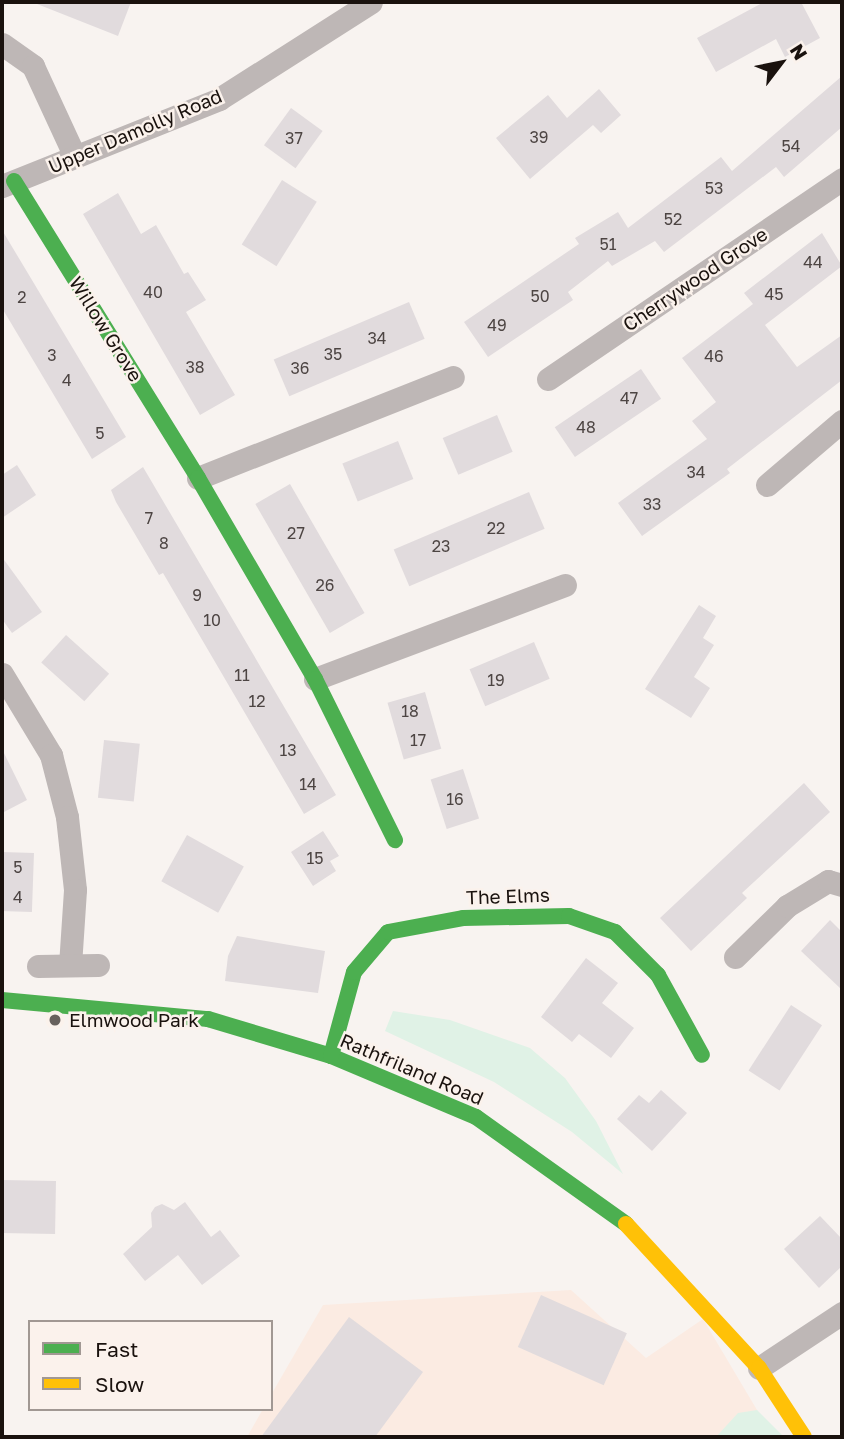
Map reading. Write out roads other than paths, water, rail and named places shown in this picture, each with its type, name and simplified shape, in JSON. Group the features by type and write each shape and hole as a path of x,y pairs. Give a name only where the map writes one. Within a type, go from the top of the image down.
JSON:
{"street":[{"name":"Upper Damolly Road","path":"8,183 219,99 371,2"},
{"path":"2,44 33,66 75,157"},
{"name":"Cherrywood Grove","path":"548,379 842,179"},
{"name":"Willow Grove","path":"8,183 198,478 315,679 395,840"},
{"path":"198,478 453,377"},
{"path":"767,485 842,421"},
{"path":"315,679 565,585"},
{"path":"2,674 51,755 67,817 75,890 70,965"},
{"path":"735,957 787,906 828,881 842,885"},
{"name":"The Elms","path":"331,1056 354,972 388,932 463,918 569,915 615,932 658,975 702,1055"},
{"path":"38,966 98,965"},
{"name":"Rathfriland Road","path":"2,1000 79,1004 208,1019 331,1056 476,1117 556,1170 628,1225 759,1368 804,1437"},
{"path":"759,1368 842,1313"}],"place":[{"name":"Elmwood Park","path":"55,1020"}]}
